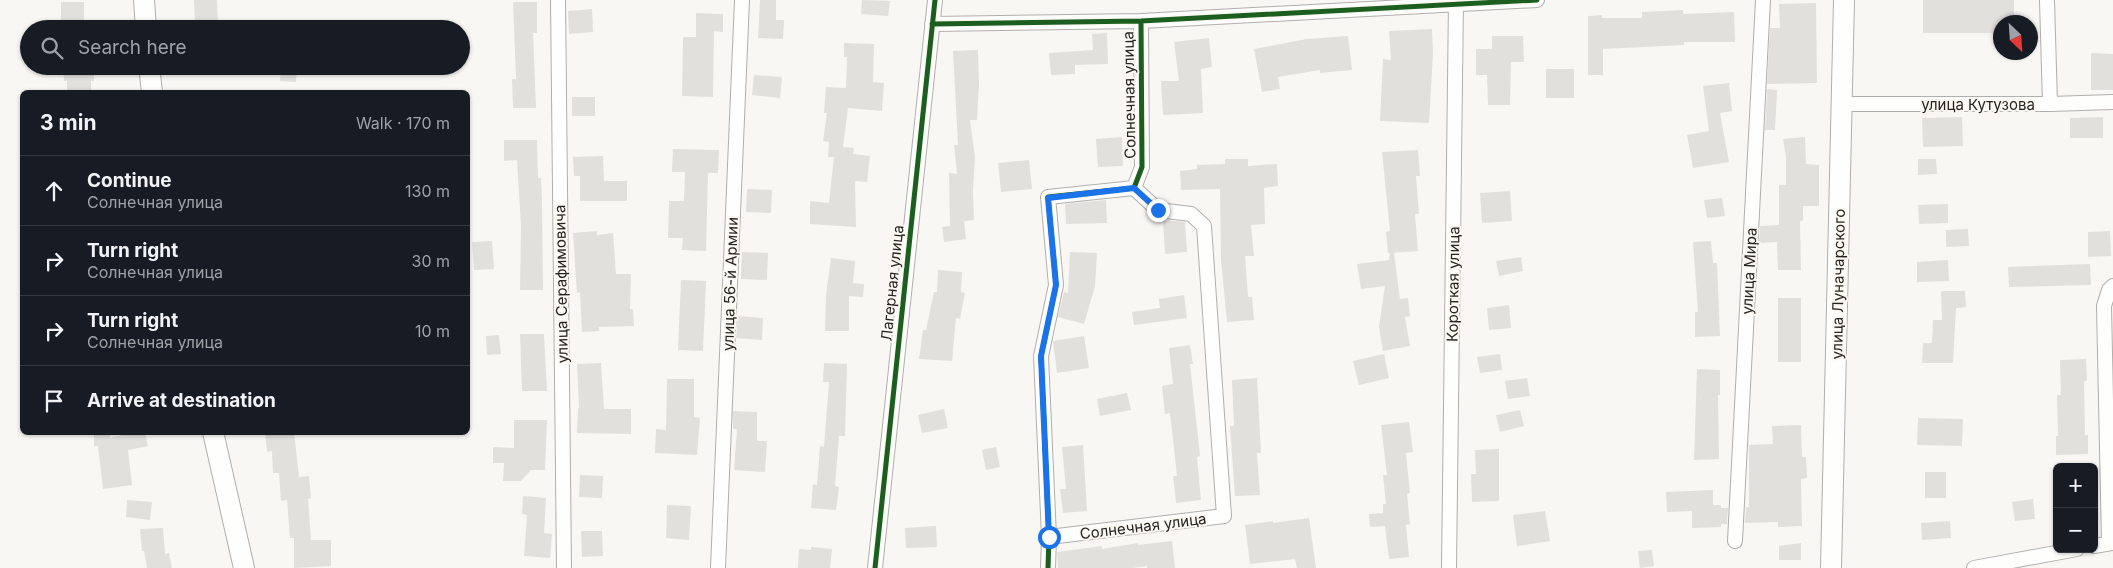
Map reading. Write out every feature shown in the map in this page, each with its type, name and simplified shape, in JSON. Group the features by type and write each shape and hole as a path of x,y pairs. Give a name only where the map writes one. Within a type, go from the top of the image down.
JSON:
{"main road":[{"path":"144,0 145,20"},
{"name":"улица Луначарского","path":"1831,568 1844,0"},
{"path":"149,75 152,90"},
{"path":"214,435 244,568"}],"street":[{"name":"улица Серафимовича","path":"558,0 564,568"},
{"name":"улица 56-й Армии","path":"718,568 742,0"},
{"name":"Лагерная улица","path":"875,568 935,0"},
{"path":"932,24 1141,21 1456,2 1537,0"},
{"name":"улица Мира","path":"1735,542 1763,0"},
{"path":"2047,0 2050,104"},
{"name":"Короткая улица","path":"1449,568 1456,2"},
{"name":"Солнечная улица","path":"1049,537 1224,516 1204,226 1191,214 1158,210 1134,188 1142,166 1141,21"},
{"name":"улица Кутузова","path":"1843,104 2050,104 2113,102"},
{"path":"1048,568 1049,537 1041,356 1056,285 1048,198 1134,188"},
{"path":"2098,545 2111,543 2104,306 2108,290 2113,286"},
{"path":"1974,568 2056,553"}],"building":[{"path":"194,0 217,0 218,20 195,20"},
{"path":"760,0 776,0 776,20 784,20 783,39 758,38"},
{"path":"862,0 890,1 888,16 861,14"},
{"path":"1923,0 2014,0 2014,15 1993,15 1993,33 1923,33"},
{"path":"61,2 84,2 84,20 61,20"},
{"path":"513,2 537,2 537,33 533,33 536,108 513,108 512,79 516,79"},
{"path":"1816,3 1817,83 1767,84 1770,28 1780,28 1779,4"},
{"path":"592,9 593,32 569,34 568,11"},
{"path":"1683,10 1683,14 1734,12 1735,42 1684,42 1684,45 1603,49 1603,75 1588,75 1588,16 1602,15 1602,18 1642,18 1642,12"},
{"path":"696,13 723,14 723,32 714,31 713,97 682,96 683,37 696,37"},
{"path":"1432,29 1433,53 1429,123 1380,121 1383,59 1391,60 1389,31"},
{"path":"1107,33 1108,64 1075,65 1075,74 1051,75 1049,53 1093,50 1092,34"},
{"path":"1348,36 1352,70 1320,73 1320,70 1278,77 1280,89 1262,92 1254,49 1307,39"},
{"path":"1492,36 1523,36 1524,62 1511,62 1510,105 1488,105 1487,75 1476,75 1476,49 1492,49"},
{"path":"1209,38 1212,67 1201,69 1203,113 1163,115 1161,81 1179,81 1174,42"},
{"path":"844,43 874,44 873,82 884,83 882,111 848,108 843,147 854,148 853,154 870,156 867,182 855,181 856,227 810,224 810,201 829,203 834,157 828,157 829,142 823,141 827,113 824,113 826,87 846,88 847,57 844,57"},
{"path":"978,50 977,120 970,120 975,157 974,220 964,221 966,239 944,242 942,227 950,226 949,173 957,174 954,145 958,145 953,51"},
{"path":"2091,53 2113,54 2113,90 2091,90"},
{"path":"1546,69 1574,69 1574,98 1546,98"},
{"path":"64,75 94,75 94,81 91,81 91,90 67,90 67,81 64,81"},
{"path":"280,75 296,75 296,82 280,81"},
{"path":"754,75 782,77 780,98 752,95"},
{"path":"1729,83 1732,111 1720,113 1729,162 1693,168 1687,135 1709,131 1703,86"},
{"path":"1767,89 1777,90 1775,130 1765,130"},
{"path":"572,97 595,97 595,116 572,116"},
{"path":"1962,117 1963,146 1923,147 1922,118"},
{"path":"2103,117 2103,138 2070,138 2070,118"},
{"path":"1122,137 1123,166 1098,167 1096,139"},
{"path":"1805,137 1806,164 1819,165 1819,206 1803,206 1803,221 1800,221 1801,270 1778,270 1777,242 1759,243 1760,226 1779,225 1779,185 1786,185 1786,157 1783,139"},
{"path":"504,140 537,140 538,178 541,178 542,200 543,290 520,290 521,226 517,160 504,161"},
{"path":"673,149 719,150 718,173 708,173 706,251 682,250 683,238 668,238 669,201 684,201 685,172 672,172"},
{"path":"1418,150 1420,176 1416,176 1419,214 1415,214 1418,251 1392,253 1394,253 1400,299 1408,298 1410,316 1405,317 1410,346 1383,351 1379,327 1385,286 1361,289 1357,264 1389,260 1390,253 1388,253 1386,232 1390,231 1382,152"},
{"path":"603,156 604,181 627,181 627,201 580,201 580,176 574,176 573,157"},
{"path":"1225,159 1248,159 1248,166 1277,164 1278,186 1264,188 1265,224 1251,225 1254,256 1245,256 1248,297 1252,297 1254,320 1227,322 1221,260 1220,189 1181,190 1180,171 1197,169 1197,165 1225,164"},
{"path":"1918,159 1936,159 1937,174 1918,175"},
{"path":"1029,160 1032,189 1001,192 998,163"},
{"path":"747,189 772,190 771,213 746,212"},
{"path":"1510,191 1512,221 1482,223 1480,193"},
{"path":"1722,198 1725,216 1707,218 1704,200"},
{"path":"1106,200 1107,223 1066,224 1065,204"},
{"path":"1948,204 1948,223 1919,224 1918,205"},
{"path":"1163,220 1185,222 1187,252 1165,254"},
{"path":"1968,229 1969,246 1946,247 1946,230"},
{"path":"597,231 597,235 613,233 616,274 631,274 630,309 633,309 634,326 599,327 599,331 582,332 580,292 577,293 573,233"},
{"path":"2110,231 2111,256 2088,257 2088,232"},
{"path":"492,241 494,269 474,270 472,242"},
{"path":"1711,241 1713,263 1717,263 1720,336 1695,337 1695,312 1698,312 1693,242"},
{"path":"742,252 768,253 767,280 741,279"},
{"path":"1070,252 1097,253 1095,286 1084,324 1058,317 1064,292 1068,293"},
{"path":"1521,257 1523,271 1499,276 1496,261"},
{"path":"831,258 855,261 853,283 864,284 863,297 849,296 849,331 825,331 826,295"},
{"path":"1948,260 1949,281 1917,282 1917,262"},
{"path":"2090,264 2091,285 2009,287 2008,267"},
{"path":"938,270 962,272 961,292 965,293 960,319 956,318 952,361 919,359 923,330 926,330 934,292 937,292"},
{"path":"681,280 706,281 703,351 678,350"},
{"path":"1941,291 1965,291 1966,307 1956,308 1953,363 1922,363 1923,343 1932,343 1933,320 1942,320"},
{"path":"1184,295 1187,318 1134,325 1132,312 1160,308 1159,299"},
{"path":"1778,298 1801,298 1801,362 1778,362"},
{"path":"1509,305 1511,328 1489,330 1487,308"},
{"path":"738,316 763,318 762,340 736,338"},
{"path":"520,334 544,334 547,391 522,391"},
{"path":"499,335 501,354 487,355 486,336"},
{"path":"1084,336 1089,368 1057,373 1053,341"},
{"path":"1190,345 1193,364 1190,364 1200,456 1197,457 1201,500 1176,503 1173,476 1177,476 1170,413 1165,414 1162,386 1173,384 1169,348"},
{"path":"1384,354 1389,378 1359,385 1353,361"},
{"path":"1500,354 1502,370 1480,373 1477,357"},
{"path":"2086,359 2087,381 2084,381 2085,435 2088,435 2088,454 2056,455 2056,436 2058,436 2057,395 2061,395 2060,360"},
{"path":"601,363 604,409 631,409 631,434 577,433 579,408 577,364"},
{"path":"824,363 847,364 845,436 839,436 835,486 839,487 836,510 811,508 813,484 817,485 820,446 824,447 829,382 823,382"},
{"path":"1697,369 1720,370 1720,395 1718,395 1719,459 1694,460"},
{"path":"1257,378 1261,453 1257,453 1260,495 1235,496 1230,426 1234,426 1232,380"},
{"path":"1527,378 1530,396 1508,399 1505,381"},
{"path":"667,379 694,379 694,417 700,418 697,455 655,453 656,429 666,430"},
{"path":"1127,393 1131,410 1100,416 1097,399"},
{"path":"944,409 948,428 922,433 918,415"},
{"path":"1520,410 1524,426 1500,432 1496,415"},
{"path":"733,411 757,412 757,441 767,441 765,472 734,470 737,429 733,429"},
{"path":"1918,418 1963,419 1962,446 1917,445"},
{"path":"514,420 547,420 545,470 531,470 521,481 503,481 504,463 493,463 493,447 514,448"},
{"path":"1409,422 1413,452 1406,453 1410,493 1407,494 1410,524 1406,525 1409,557 1389,559 1385,526 1370,527 1369,514 1383,513 1383,504 1386,504 1383,475 1387,475 1381,425"},
{"path":"1801,425 1802,457 1806,457 1807,478 1801,479 1802,526 1778,527 1778,522 1745,523 1746,507 1749,507 1749,445 1773,444 1772,426"},
{"path":"94,435 110,435 110,438 122,435 146,435 148,446 128,450 132,485 103,489 98,446 94,446"},
{"path":"265,435 294,435 299,477 309,476 311,498 308,499 311,540 331,540 331,566 294,568 294,538 290,538 287,500 281,501 279,473 273,473 272,451 267,452"},
{"path":"1083,445 1087,511 1063,513 1060,489 1066,489 1062,447"},
{"path":"996,447 1000,467 986,470 982,450"},
{"path":"1499,449 1499,501 1472,502 1471,474 1476,474 1475,450"},
{"path":"1925,472 1946,472 1946,498 1925,498"},
{"path":"580,475 603,476 602,498 579,497"},
{"path":"1713,490 1713,505 1721,505 1721,508 1728,508 1727,524 1721,524 1721,527 1692,528 1692,511 1667,512 1666,492"},
{"path":"523,496 546,498 544,533 552,534 550,558 524,556 527,515 522,514"},
{"path":"2033,499 2035,519 2015,521 2012,502"},
{"path":"127,500 152,502 150,520 126,517"},
{"path":"667,505 691,506 689,540 666,538"},
{"path":"1545,511 1550,541 1517,546 1513,515"},
{"path":"1309,518 1316,568 1297,568 1295,559 1250,564 1245,525"},
{"path":"1950,521 1951,538 1922,540 1921,523"},
{"path":"936,526 937,547 906,548 905,528"},
{"path":"163,528 165,554 169,553 172,568 147,568 144,551 142,551 140,529"},
{"path":"581,531 602,531 603,556 582,557"},
{"path":"1172,541 1175,568 1147,568 1147,566 1133,568 1058,568 1057,552 1102,546 1102,549 1138,543 1138,545"},
{"path":"1801,543 1801,560 1779,560 1779,546"},
{"path":"811,547 832,549 830,568 798,568 799,549 811,550"},
{"path":"1652,550 1654,566 1640,568 1638,551"}],"cycle path":[{"path":"875,568 935,0"},
{"path":"932,24 1141,21 1537,0"},
{"path":"1048,568 1049,537 1041,356 1056,285 1048,197 1134,188 1142,167 1141,21"}],"route":[{"path":"1049,537 1041,356 1056,285 1048,198 1134,188 1158,210"}]}
